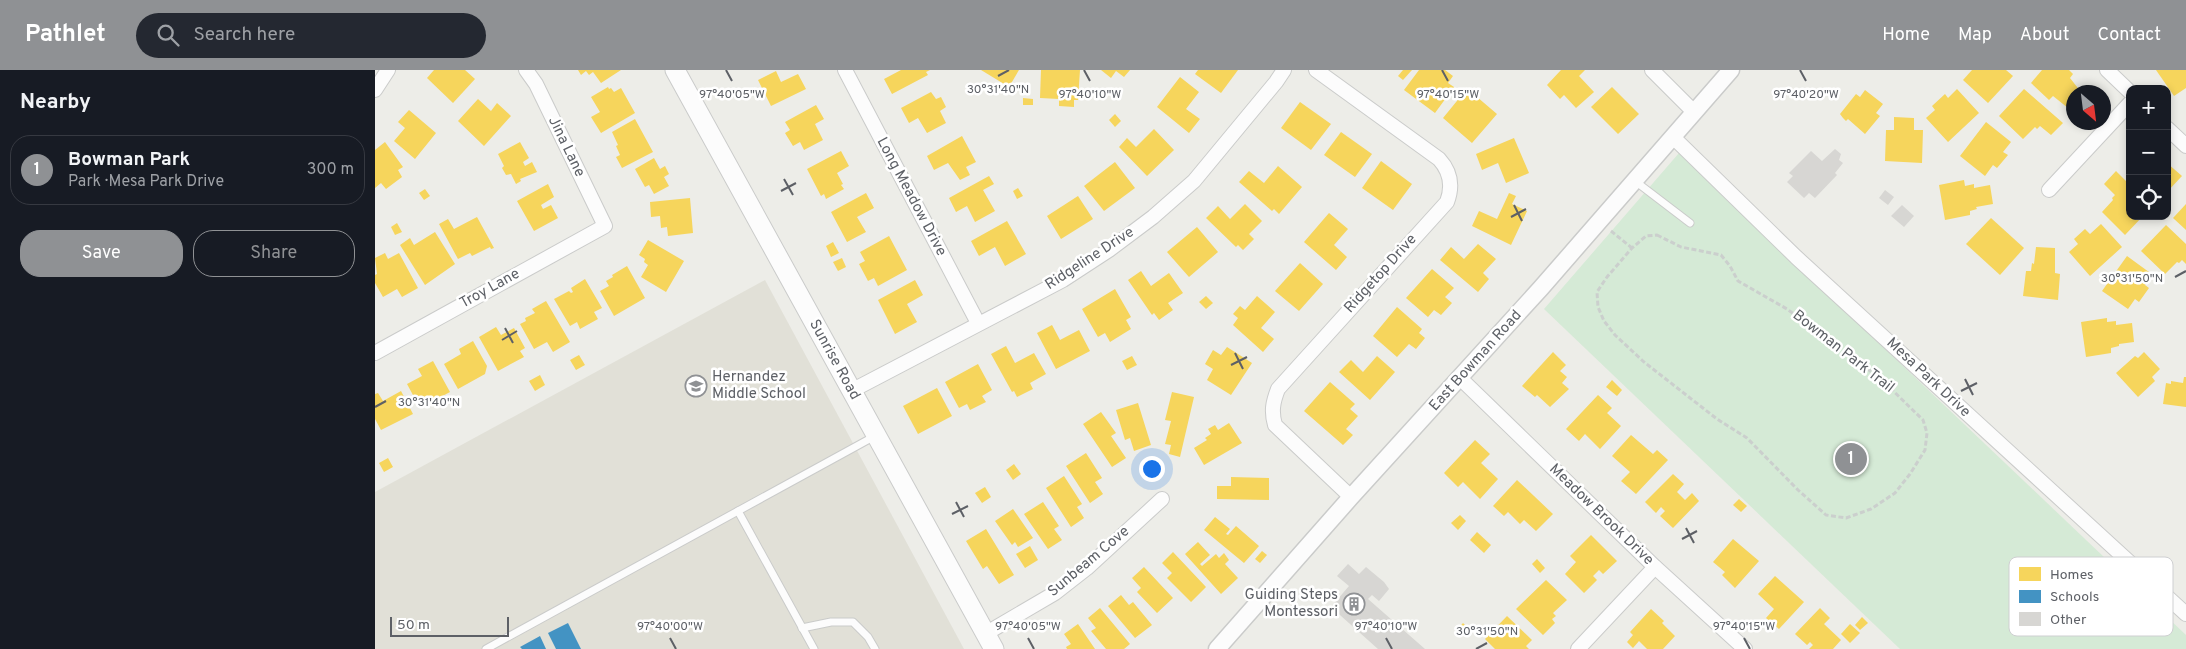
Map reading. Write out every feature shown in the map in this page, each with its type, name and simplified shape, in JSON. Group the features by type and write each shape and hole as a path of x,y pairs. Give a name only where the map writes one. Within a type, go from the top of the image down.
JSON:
{"main road":[{"name":"Sunrise Road","path":"675,70 989,642"}],"street":[{"path":"375,90 388,70"},
{"name":"Jina Lane","path":"526,70 536,84 605,226"},
{"name":"Long Meadow Drive","path":"845,70 978,323"},
{"name":"Ridgeline Drive","path":"851,391 1063,280 1109,250 1153,217 1194,181 1284,70"},
{"name":"Ridgetop Drive","path":"1316,70 1439,159 1445,166 1451,182 1447,202 1278,389 1273,401 1272,413 1275,425 1351,497"},
{"path":"1652,70 1694,112"},
{"name":"East Bowman Road","path":"1217,649 1635,181 1731,70"},
{"path":"2113,72 2126,87"},
{"path":"2049,190 2126,107"},
{"path":"2169,130 2186,146"},
{"name":"Mesa Park Drive","path":"1673,137 1796,257 2124,557"},
{"name":"Troy Lane","path":"375,353 605,226"},
{"name":"Meadow Brook Drive","path":"1460,378 1655,567 1745,649"},
{"name":"Sunbeam Cove","path":"989,642 1087,568 1161,499"},
{"path":"1579,649 1655,567"},
{"name":"Mesa Park Drive","path":"2173,602 2186,614"}],"lane":[{"path":"1635,181 1690,223"},
{"path":"485,649 875,436"},
{"path":"738,511 814,649"},
{"path":"802,628 831,622 853,622 868,636 875,649"}],"path":[{"path":"1599,221 1632,248"},
{"name":"Bowman Park Trail","path":"1657,235 1681,247 1721,255 1730,266 1738,281 1787,309 1881,379 1923,420 1927,433 1925,450 1895,493 1871,509 1846,518 1826,515 1747,438 1717,419 1644,362 1622,342 1604,321 1598,307 1597,292 1607,276 1632,248 1646,236 1657,235"}],"shaded area":[{"name":"Hernandez Middle School","path":"765,280 964,649 375,649 375,492"}],"green space":[{"path":"1679,153 2104,557 2009,557 2009,636 2173,636 2173,623 2186,635 2186,649 1900,649 1544,309"}],"building: Homes":[{"path":"434,70 465,70 475,79 453,103 427,78"},
{"path":"578,70 621,70 601,83 593,72 589,75 586,71 581,75"},
{"path":"901,70 930,70 926,72 928,75 892,94 884,79"},
{"path":"981,70 1019,70 1009,87"},
{"path":"1041,70 1080,70 1078,100 1074,100 1074,107 1059,106 1059,99 1040,98"},
{"path":"1101,70 1130,70 1124,77 1116,71 1111,78"},
{"path":"1198,70 1238,70 1221,93 1195,74"},
{"path":"1403,70 1412,70 1403,80 1398,76"},
{"path":"1419,70 1445,70 1453,76 1448,83 1454,87 1435,113 1404,90"},
{"path":"1561,70 1585,70 1579,76 1594,92 1576,108 1564,95 1560,99 1547,85"},
{"path":"1972,70 2006,70 2013,76 1988,103 1963,80"},
{"path":"2042,70 2069,70 2073,74 2070,78 2076,85 2066,85 2066,106 2053,96 2049,100 2031,83"},
{"path":"2156,70 2186,70 2186,88 2174,96 2171,92 2171,85 2166,85"},
{"path":"776,71 781,82 798,74 806,89 771,106 758,80"},
{"path":"1180,77 1199,92 1186,109 1200,119 1189,133 1157,107"},
{"path":"608,87 614,92 621,88 635,113 601,133 591,117 600,112 591,97"},
{"path":"1612,87 1639,114 1618,134 1591,107"},
{"path":"1957,89 1979,113 1948,142 1926,118 1935,110 1932,106 1945,94 1948,98"},
{"path":"2024,89 2063,123 2051,135 2040,126 2037,129 2035,127 2023,139 1999,116"},
{"path":"1865,90 1883,104 1876,113 1880,116 1865,134 1848,119 1846,121 1840,114 1856,94 1860,97"},
{"path":"1470,91 1497,114 1472,143 1443,118 1461,96 1464,98"},
{"path":"931,92 936,99 941,97 946,107 940,111 946,123 927,133 918,118 909,123 901,108"},
{"path":"1023,98 1033,99 1033,105 1023,105"},
{"path":"478,99 491,111 497,103 511,116 484,146 458,121"},
{"path":"1300,102 1331,124 1311,150 1281,128"},
{"path":"816,105 824,119 815,124 823,140 804,150 800,142 793,146 785,133 790,130 785,122"},
{"path":"409,110 436,133 415,159 394,141 405,128 398,122"},
{"path":"1115,114 1121,121 1115,127 1109,120"},
{"path":"1894,117 1914,118 1914,130 1923,130 1922,163 1885,161 1886,130 1894,130"},
{"path":"635,119 653,152 622,168 616,157 620,155 612,132"},
{"path":"1986,122 2011,142 2003,152 2008,155 1997,168 1993,165 1985,176 1960,156"},
{"path":"1154,129 1174,150 1147,176 1119,147 1127,138 1136,147"},
{"path":"1341,132 1372,154 1355,177 1324,155"},
{"path":"962,136 976,162 966,167 970,175 960,180 948,163 934,170 927,156"},
{"path":"1514,138 1529,173 1506,183 1498,163 1482,170 1476,154"},
{"path":"385,142 403,167 398,170 402,177 386,189 381,183 375,188 375,150"},
{"path":"520,142 529,158 523,162 525,166 532,162 537,172 520,179 521,181 516,184 511,174 506,175 498,154"},
{"path":"841,151 849,166 837,173 844,189 826,199 824,194 821,196 807,169"},
{"path":"654,158 660,169 665,166 669,174 664,177 669,186 654,194 649,185 645,187 635,169"},
{"path":"1381,161 1412,184 1393,210 1362,188"},
{"path":"1115,162 1135,188 1104,211 1084,186"},
{"path":"1278,166 1302,187 1279,214 1274,209 1272,211 1239,182 1249,171 1264,183"},
{"path":"2171,166 2182,176 2171,188"},
{"path":"2116,171 2126,181 2126,220 2139,220 2125,235 2102,212 2115,195 2104,184"},
{"path":"989,176 994,184 983,190 995,211 975,222 967,206 956,212 949,198"},
{"path":"1964,180 1965,186 1974,184 1974,188 1990,185 1993,204 1976,207 1977,209 1970,211 1970,215 1945,220 1939,185"},
{"path":"548,184 554,197 541,205 543,209 551,205 558,218 534,231 517,201"},
{"path":"1018,188 1023,196 1017,199 1013,191"},
{"path":"425,189 430,196 424,200 419,193"},
{"path":"866,193 874,208 857,217 866,232 847,242 831,212"},
{"path":"1509,193 1516,196 1512,204 1527,211 1511,245 1472,226 1479,211 1497,219"},
{"path":"1078,196 1093,219 1061,239 1047,216"},
{"path":"690,198 693,233 668,236 667,227 661,228 660,216 651,217 650,202"},
{"path":"1245,204 1262,221 1249,234 1254,239 1243,250 1238,245 1236,247 1206,218 1218,206 1230,219"},
{"path":"2186,204 2186,230 2173,218"},
{"path":"1329,213 1348,229 1334,245 1347,257 1336,270 1304,242"},
{"path":"477,217 494,248 491,249 490,247 472,256 470,253 458,259 439,224 448,219 454,229"},
{"path":"1991,218 2024,248 2000,275 1966,244"},
{"path":"1007,221 1026,254 1005,266 995,247 979,256 971,241"},
{"path":"397,223 402,232 395,235 391,227"},
{"path":"2101,224 2122,247 2090,276 2069,252 2078,244 2074,239 2085,229 2090,234"},
{"path":"2166,225 2186,244 2186,264 2182,260 2179,263 2177,262 2165,274 2141,251"},
{"path":"1197,227 1218,252 1189,277 1167,252"},
{"path":"435,232 455,264 425,285 400,245 410,238 414,245"},
{"path":"889,236 907,270 878,286 874,278 868,281 859,264 865,261 860,252"},
{"path":"648,240 684,261 666,292 641,277 648,265 644,262 645,259 639,255"},
{"path":"833,242 839,253 831,257 826,246"},
{"path":"1478,244 1496,259 1483,273 1489,279 1478,292 1440,260 1451,247 1464,259"},
{"path":"2036,247 2055,248 2055,273 2060,274 2058,300 2023,296 2026,271 2031,271 2032,263 2034,264"},
{"path":"385,253 388,259 399,253 418,288 402,297 397,289 383,297 375,283 375,275 377,274 375,258"},
{"path":"2127,256 2153,275 2145,285 2149,288 2139,302 2135,299 2128,309 2102,291"},
{"path":"842,258 846,267 838,271 833,262"},
{"path":"1300,263 1323,284 1299,311 1275,291"},
{"path":"627,266 645,298 614,316 600,291 609,286 606,281 613,277 612,275"},
{"path":"1432,269 1454,288 1445,297 1452,303 1441,315 1434,310 1428,317 1406,298"},
{"path":"1141,271 1151,286 1169,273 1183,293 1168,303 1173,310 1159,320 1154,313 1152,315 1128,280"},
{"path":"585,279 602,308 594,312 598,319 580,329 577,322 570,326 554,299 569,291 573,292 571,288"},
{"path":"915,280 923,295 907,304 917,322 895,334 878,300"},
{"path":"1115,289 1131,317 1126,320 1131,329 1110,342 1105,333 1098,337 1082,309"},
{"path":"1206,296 1213,303 1206,309 1199,302"},
{"path":"1257,296 1275,312 1261,328 1274,339 1263,352 1233,325 1238,318 1233,314 1240,306 1245,310"},
{"path":"546,301 570,342 553,352 547,342 534,349 520,324 526,321 525,318 535,313 532,309"},
{"path":"1397,307 1422,329 1419,333 1425,338 1416,349 1409,344 1397,357 1373,336"},
{"path":"2107,318 2107,322 2116,321 2116,325 2132,323 2134,342 2119,344 2119,346 2111,348 2111,353 2086,357 2081,322"},
{"path":"1052,325 1060,340 1079,330 1090,351 1056,369 1037,333"},
{"path":"496,327 501,335 514,328 525,348 520,351 524,357 498,371 479,337"},
{"path":"473,341 487,366 485,374 458,389 444,364 461,354 459,349"},
{"path":"1006,346 1015,363 1034,353 1046,374 1030,383 1033,389 1017,397 1014,391 1012,392 991,354"},
{"path":"1227,347 1252,363 1231,395 1207,380 1213,369 1205,364 1213,350 1221,355"},
{"path":"1553,352 1566,365 1560,371 1567,377 1562,383 1569,389 1550,407 1537,395 1535,397 1522,386"},
{"path":"2144,352 2160,369 2152,377 2155,381 2138,397 2116,373 2135,356 2138,358"},
{"path":"579,355 585,365 576,370 570,360"},
{"path":"1132,356 1137,365 1127,370 1122,361"},
{"path":"1377,356 1395,372 1370,400 1339,372 1351,360 1363,372"},
{"path":"433,361 450,392 420,408 407,384 422,376 418,369"},
{"path":"978,364 992,390 982,396 986,402 970,410 967,404 959,408 945,382"},
{"path":"540,375 545,385 535,391 529,381"},
{"path":"2184,377 2186,377 2186,407 2163,404 2166,383 2171,384 2171,381 2183,383"},
{"path":"1612,380 1622,390 1617,396 1606,387"},
{"path":"1330,382 1355,404 1350,409 1358,416 1346,429 1353,435 1343,445 1304,411"},
{"path":"937,388 952,416 918,434 903,406"},
{"path":"401,391 413,414 381,430 375,419 375,394 378,393 383,401"},
{"path":"1172,392 1194,397 1180,457 1169,454 1171,445 1165,444 1171,421 1165,420"},
{"path":"1598,395 1612,408 1607,413 1621,426 1600,449 1585,434 1579,441 1566,429"},
{"path":"1138,403 1151,445 1134,451 1130,438 1125,440 1116,410"},
{"path":"1101,412 1116,433 1111,436 1126,458 1112,467 1083,424"},
{"path":"1229,423 1242,443 1204,465 1194,448 1207,440 1205,438 1211,434 1208,429 1215,425 1218,430"},
{"path":"1631,435 1653,454 1657,450 1668,460 1636,494 1621,481 1630,472 1612,456"},
{"path":"1475,440 1490,454 1481,463 1498,479 1480,499 1463,482 1458,487 1444,473"},
{"path":"1086,453 1102,478 1095,482 1103,494 1090,503 1066,466"},
{"path":"388,458 393,467 384,472 379,463"},
{"path":"1014,464 1021,474 1013,480 1006,470"},
{"path":"1673,474 1684,484 1677,492 1685,500 1692,493 1699,501 1673,528 1660,516 1665,511 1661,507 1656,513 1645,502"},
{"path":"1064,476 1082,504 1077,507 1084,518 1071,527 1046,488"},
{"path":"1231,477 1269,478 1269,500 1217,499 1217,486 1231,486"},
{"path":"1517,480 1553,514 1536,531 1524,520 1520,524 1508,512 1504,516 1493,506"},
{"path":"985,487 991,497 982,503 975,493"},
{"path":"1739,499 1747,506 1741,512 1733,505"},
{"path":"1043,502 1059,526 1054,529 1062,540 1048,549 1024,514"},
{"path":"1013,509 1033,538 1018,547 1015,542 1012,545 995,521"},
{"path":"1460,515 1466,521 1458,530 1451,523"},
{"path":"1215,517 1230,529 1226,534 1228,535 1236,526 1259,546 1244,563 1204,530"},
{"path":"986,529 1014,575 999,584 987,566 983,569 966,541"},
{"path":"1477,532 1491,545 1484,553 1470,540"},
{"path":"1591,535 1617,561 1603,574 1599,570 1593,576 1597,580 1584,593 1565,574 1576,562 1570,556"},
{"path":"1733,539 1759,561 1735,588 1722,575 1725,572 1713,562"},
{"path":"1198,542 1210,555 1200,564 1202,566 1216,554 1219,558 1224,553 1229,560 1225,564 1238,578 1221,594 1185,554"},
{"path":"1030,546 1038,560 1025,568 1016,554"},
{"path":"1262,551 1267,555 1260,563 1255,559"},
{"path":"1173,552 1206,587 1191,602 1167,578 1172,573 1162,563"},
{"path":"1537,559 1545,568 1540,573 1532,564"},
{"path":"1144,567 1173,598 1157,613 1137,592 1141,588 1132,578"},
{"path":"1775,576 1804,602 1779,629 1766,618 1774,609 1758,594"},
{"path":"1546,580 1567,600 1553,613 1556,616 1552,619 1555,623 1543,635 1516,609"},
{"path":"1121,595 1129,605 1133,602 1152,625 1135,638 1108,606"},
{"path":"1100,608 1130,644 1124,649 1106,649 1091,631 1096,628 1088,618"},
{"path":"1820,608 1830,618 1824,624 1841,640 1833,649 1809,649 1813,645 1810,642 1807,645 1795,634"},
{"path":"1651,609 1664,621 1662,623 1675,636 1663,649 1647,649 1639,641 1633,648 1627,642 1633,635 1630,632"},
{"path":"1507,616 1532,640 1526,646 1529,649 1495,649 1485,639"},
{"path":"1862,617 1868,623 1860,630 1855,625"},
{"path":"1463,623 1469,629 1462,636 1457,630"},
{"path":"1078,624 1095,649 1067,649 1066,647 1071,644 1064,634"},
{"path":"1850,624 1860,633 1850,643 1841,634"}],"building: Schools":[{"path":"568,623 581,649 556,649 548,633"},
{"path":"540,636 546,649 522,649 520,647"}],"building: Other":[{"path":"1835,149 1841,154 1839,160 1843,163 1835,173 1837,175 1815,198 1809,193 1804,198 1787,182 1793,176 1789,173 1811,151 1822,161"},
{"path":"1885,190 1894,197 1888,205 1879,198"},
{"path":"1902,205 1914,216 1904,227 1891,216"},
{"name":"Guiding Steps Montessori","path":"1348,564 1359,574 1366,567 1384,582 1389,589 1379,601 1372,595 1368,599 1425,649 1378,649 1331,607 1349,586 1337,576"}],"place":[{"name":"Hernandez Middle School","path":"696,386"},
{"name":"Bowman Park","path":"1851,459"},
{"name":"Guiding Steps Montessori","path":"1354,604"}]}
